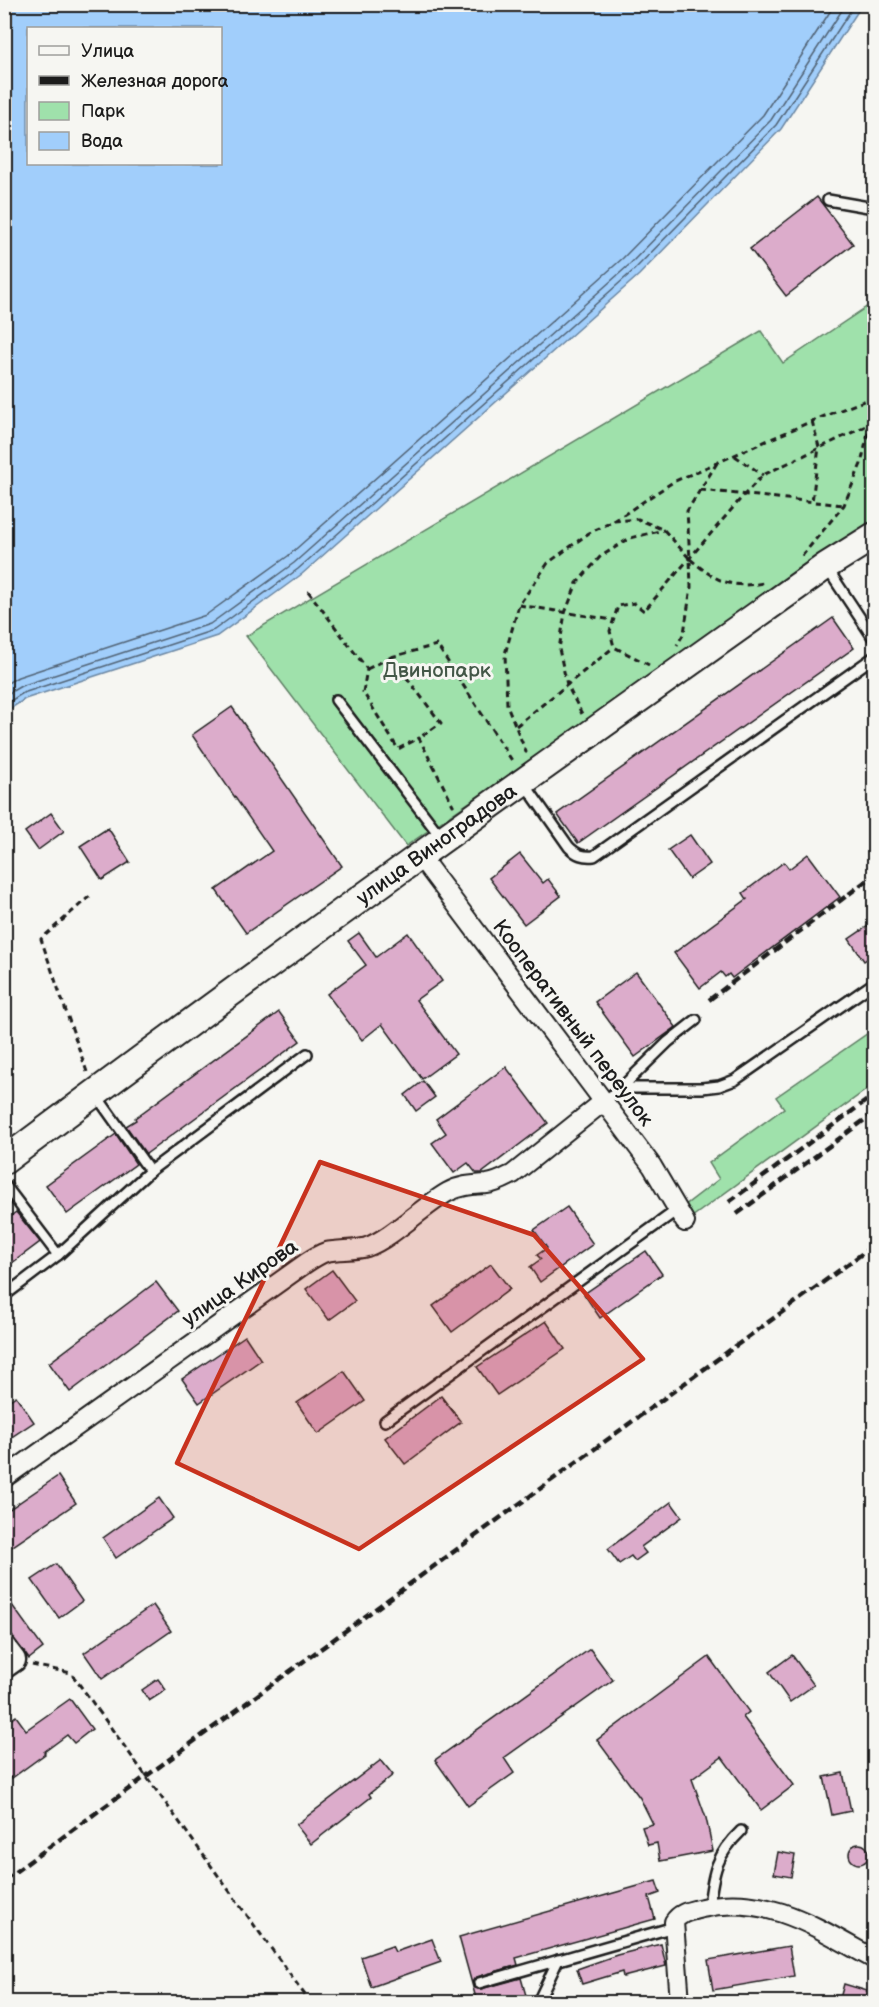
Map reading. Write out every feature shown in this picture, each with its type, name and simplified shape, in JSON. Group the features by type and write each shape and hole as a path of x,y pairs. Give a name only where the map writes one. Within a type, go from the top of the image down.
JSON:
{"main road":[{"name":"улица Виноградова","path":"4,1161 443,839 513,770 874,536"}],"street":[{"name":"Кооперативный переулок","path":"419,855 652,1166 681,1216"},
{"name":"улица Кирова","path":"4,1478 306,1263 326,1252 369,1246 390,1234 448,1192 462,1186 494,1182 513,1174 603,1102"},
{"path":"680,2002 674,1922 681,1914 709,1906 748,1905 777,1910 806,1922 874,1959"}],"lane":[{"path":"828,200 874,208"},
{"path":"826,567 874,639"},
{"path":"513,770 569,847 576,854 584,857 594,856 874,657"},
{"path":"336,700 443,839"},
{"path":"621,1088 702,1088 727,1083 755,1067 874,983"},
{"path":"603,1102 621,1088 668,1042 696,1020"},
{"path":"4,1296 58,1255 150,1171 307,1054"},
{"path":"94,1093 150,1171"},
{"path":"4,1184 58,1255"},
{"path":"385,1421 681,1216"},
{"path":"709,1906 715,1866 727,1845 741,1831"},
{"path":"479,1983 674,1927"},
{"path":"538,2002 558,1960"}],"path":[{"path":"367,669 391,657 437,645 513,770 526,752 507,705 505,654 519,605 548,563 590,533 614,521 673,482 812,421 874,397"},
{"path":"795,563 844,505 861,464 874,407"},
{"path":"812,421 819,447 812,502"},
{"path":"652,667 614,647 609,631 618,606 634,603 644,611 763,475 870,424"},
{"path":"735,455 763,475"},
{"path":"672,653 684,633 691,586 687,511 717,463"},
{"path":"700,490 844,505"},
{"path":"614,521 638,519 664,530 690,559 722,582 748,586 770,582"},
{"path":"582,714 567,685 559,649 565,613 577,583 600,557 630,538 664,530"},
{"path":"308,591 336,625 367,669 363,692 398,749 441,723 391,657"},
{"path":"519,605 613,620"},
{"path":"516,726 614,647"},
{"path":"419,738 453,805 462,799"},
{"path":"90,896 41,939 94,1093"},
{"path":"8,1658 71,1673 310,2002"}],"highlighted area":[{"path":"320,1162 534,1235 643,1359 359,1549 177,1463"}],"green space":[{"name":"Двинопарк","path":"874,302 874,522 406,846 246,636 761,331 783,363"},
{"path":"874,1029 874,1084 692,1217 684,1206 719,1179 709,1163 784,1108 776,1097"}],"water":[{"path":"5,4 862,4 781,129 639,275 302,574 217,636 25,699 5,712"}],"building":[{"path":"817,197 853,244 786,296 750,249"},
{"path":"833,618 854,648 578,843 557,814"},
{"path":"232,707 342,866 246,933 216,890 272,851 192,735"},
{"path":"51,813 64,831 38,850 25,832"},
{"path":"108,828 130,862 102,880 80,846"},
{"path":"690,835 710,864 689,879 668,850"},
{"path":"520,854 543,883 548,879 561,896 524,924 489,878"},
{"path":"808,854 840,897 732,978 729,974 725,977 721,972 700,988 674,953 747,899 743,893 784,862 789,869"},
{"path":"874,922 874,954 864,961 849,939"},
{"path":"359,933 376,957 408,933 442,981 416,1000 456,1054 422,1079 382,1024 362,1040 327,994 366,965 348,941"},
{"path":"636,972 676,1027 635,1057 595,1002"},
{"path":"279,1012 300,1041 146,1154 126,1126"},
{"path":"506,1067 548,1123 482,1173 476,1173 468,1163 454,1173 432,1143 446,1133 436,1119"},
{"path":"423,1081 435,1097 416,1111 405,1095"},
{"path":"116,1134 136,1164 67,1214 46,1185"},
{"path":"567,1207 593,1244 540,1282 530,1267 541,1259 537,1255 547,1248 534,1230"},
{"path":"16,1212 40,1242 4,1269 4,1221"},
{"path":"646,1251 662,1274 600,1318 584,1294"},
{"path":"491,1264 510,1289 452,1332 433,1306"},
{"path":"332,1270 355,1301 329,1320 306,1289"},
{"path":"156,1282 178,1311 70,1392 49,1363"},
{"path":"546,1321 565,1349 497,1395 477,1367"},
{"path":"245,1336 261,1360 199,1403 182,1379"},
{"path":"344,1371 365,1401 318,1434 297,1403"},
{"path":"16,1396 34,1422 4,1442 4,1404"},
{"path":"441,1396 461,1422 405,1464 385,1438"},
{"path":"58,1476 76,1503 4,1552 4,1513"},
{"path":"159,1498 173,1518 116,1558 103,1538"},
{"path":"671,1502 682,1517 641,1547 646,1553 635,1561 631,1556 619,1564 608,1549"},
{"path":"56,1564 82,1601 59,1618 32,1580"},
{"path":"4,1594 43,1648 29,1659 4,1625"},
{"path":"153,1605 171,1631 102,1679 84,1653"},
{"path":"590,1649 613,1680 504,1758 514,1773 468,1806 435,1760"},
{"path":"792,1655 814,1685 790,1702 769,1672"},
{"path":"709,1657 749,1712 743,1717 794,1785 761,1810 722,1757 692,1779 706,1818 713,1851 660,1861 657,1843 648,1845 642,1827 653,1824 640,1798 597,1740"},
{"path":"158,1679 166,1690 149,1701 142,1690"},
{"path":"70,1699 92,1729 74,1743 67,1735 44,1752 45,1754 12,1778 4,1781 4,1724 16,1716 26,1730"},
{"path":"381,1760 393,1775 369,1794 371,1797 311,1844 296,1825"},
{"path":"843,1773 851,1811 832,1815 824,1777"},
{"path":"859,1844 866,1847 869,1854 866,1861 859,1864 852,1861 849,1854 852,1847"},
{"path":"778,1852 795,1855 791,1877 774,1874"},
{"path":"656,1881 660,1893 649,1897 655,1919 516,1958 518,1965 477,1977 472,1984 459,1937"},
{"path":"432,1939 441,1962 371,1987 361,1957 392,1946 395,1952"},
{"path":"661,1944 666,1966 623,1977 622,1972 582,1984 577,1969 617,1955"},
{"path":"789,1946 794,1976 713,1990 708,1960"},
{"path":"521,1978 527,1999 515,2002 477,2002 472,1984 475,1988 481,1989"},
{"path":"844,1984 874,1993 874,2002 839,2002"}],"railway":[{"path":"709,1000 874,875"},
{"path":"729,1202 874,1095"},
{"path":"737,1214 874,1113"},
{"path":"4,1880 874,1245"}]}
